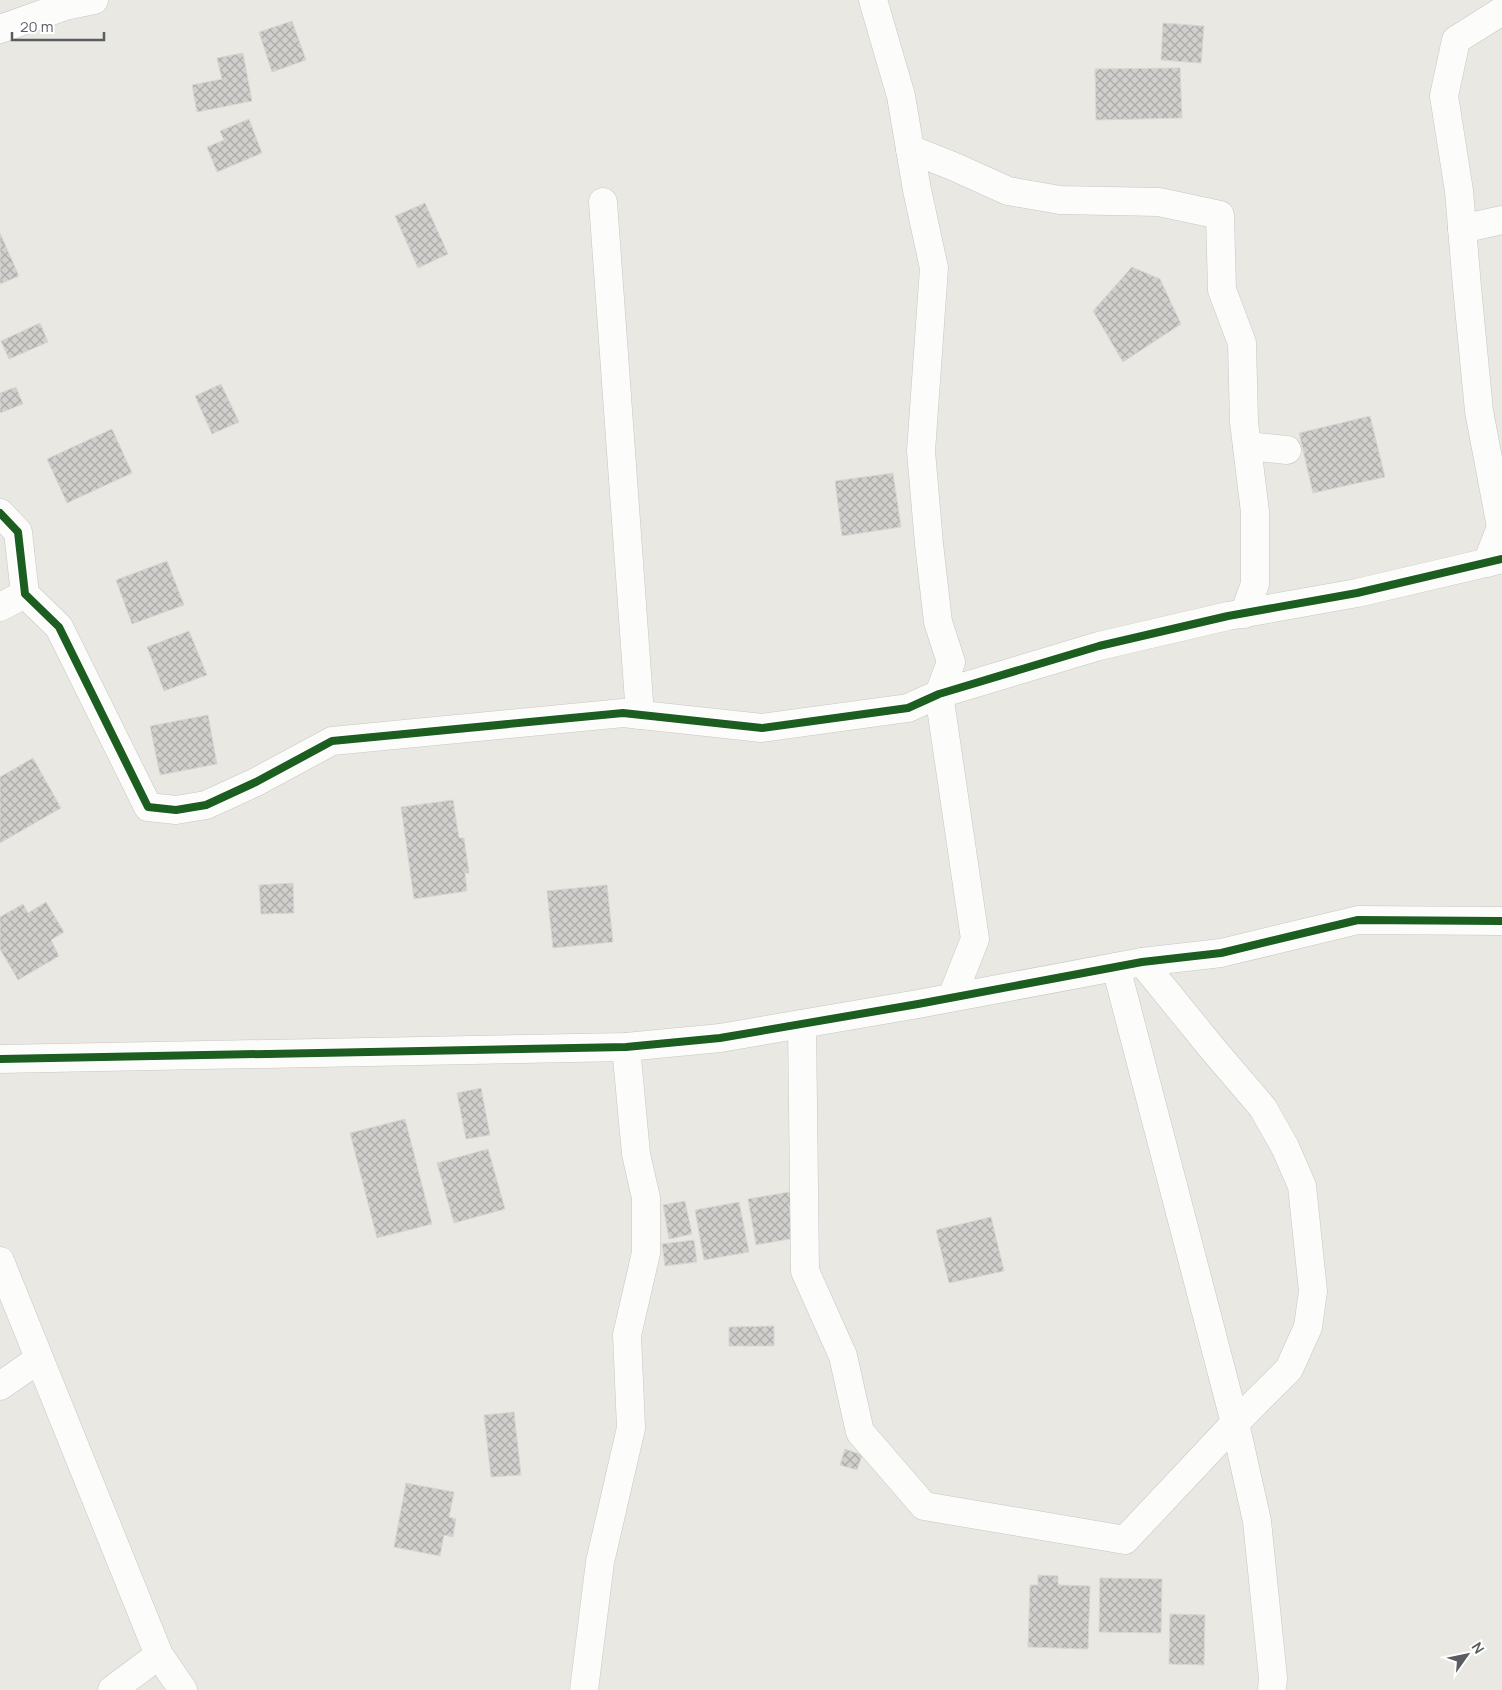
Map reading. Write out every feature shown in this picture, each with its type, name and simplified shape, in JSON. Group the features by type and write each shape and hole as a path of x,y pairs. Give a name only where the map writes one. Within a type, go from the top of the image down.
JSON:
{"street":[{"path":"0,29 64,6 94,0"},
{"path":"873,0 902,96 910,149 934,268 921,451 938,622 951,662 939,694 975,939 952,997"},
{"path":"0,513 18,532 25,594 59,627 148,808 176,810 206,805 256,782 332,741 624,713 762,728 908,708 939,694 1099,646 1244,614 1357,594 1494,561 1501,527 1479,411 1459,191 1444,96 1456,40 1502,11"},
{"path":"910,149 956,167 1008,191 1060,200 1159,202 1220,215 1222,290 1242,343 1244,422 1255,512 1254,584 1244,614"},
{"path":"603,202 640,715"},
{"path":"1462,229 1502,220"},
{"path":"1247,446 1287,450"},
{"path":"0,607 25,594"},
{"path":"0,1059 626,1047 720,1038 1129,964 1221,953 1358,920 1502,922"},
{"path":"1129,964 1256,1521 1272,1690"},
{"path":"802,1024 805,1271 843,1356 860,1432 924,1506 1125,1540 1235,1423 1289,1369 1308,1327 1313,1291 1302,1186 1285,1146 1263,1108 1211,1047 1129,964"},
{"path":"584,1690 600,1562 631,1428 627,1336 646,1253 646,1198 636,1154 626,1047"},
{"path":"0,1261 159,1655 183,1690"},
{"path":"0,1386 40,1359"},
{"path":"112,1690 159,1655"}],"building":[{"path":"292,21 306,60 272,72 259,32"},
{"path":"1163,23 1204,26 1201,63 1161,60"},
{"path":"243,53 252,101 197,112 192,85 222,79 217,58"},
{"path":"1180,68 1182,118 1096,120 1095,69"},
{"path":"249,119 262,153 217,172 207,147 224,140 220,131"},
{"path":"425,203 448,254 418,268 395,216"},
{"path":"0,233 19,276 0,284"},
{"path":"1132,267 1160,279 1181,324 1123,362 1093,311"},
{"path":"40,323 48,342 9,359 1,341"},
{"path":"221,384 239,422 212,434 195,396"},
{"path":"16,387 23,404 0,413 0,393"},
{"path":"1370,416 1385,477 1313,493 1299,433"},
{"path":"112,429 132,473 67,503 47,459"},
{"path":"893,473 901,527 842,536 835,481"},
{"path":"167,561 184,605 132,624 116,580"},
{"path":"189,631 207,675 164,691 147,647"},
{"path":"208,715 217,764 160,775 150,726"},
{"path":"33,758 61,808 0,843 0,777"},
{"path":"453,800 459,838 464,838 469,873 465,873 467,891 414,899 401,807"},
{"path":"293,883 294,913 261,914 259,885"},
{"path":"607,885 613,942 553,948 547,891"},
{"path":"46,902 64,932 51,940 59,956 18,980 0,949 0,917 23,904 28,913"},
{"path":"481,1088 490,1135 466,1139 457,1093"},
{"path":"405,1119 432,1224 377,1238 350,1133"},
{"path":"488,1149 505,1209 454,1223 437,1163"},
{"path":"795,1191 798,1204 789,1206 795,1238 756,1245 748,1199"},
{"path":"685,1201 692,1234 669,1239 663,1205"},
{"path":"739,1202 749,1252 704,1260 695,1210"},
{"path":"991,1217 1004,1271 949,1283 936,1230"},
{"path":"694,1240 697,1262 665,1266 662,1244"},
{"path":"774,1326 774,1346 729,1346 729,1327"},
{"path":"514,1412 521,1475 491,1477 484,1415"},
{"path":"845,1449 862,1455 857,1470 840,1465"},
{"path":"406,1483 454,1492 449,1517 456,1519 453,1537 444,1535 440,1556 394,1547"},
{"path":"1038,1575 1058,1576 1058,1585 1090,1586 1088,1649 1028,1647 1030,1585 1038,1585"},
{"path":"1100,1578 1162,1579 1161,1633 1099,1632"},
{"path":"1170,1614 1205,1615 1204,1665 1169,1664"}],"cycle path":[{"path":"0,513 18,532 25,594 59,627 148,807 176,810 206,805 256,782 332,741 623,713 762,728 908,708 939,694 1099,646 1228,616 1357,593 1502,559"},
{"path":"0,1059 626,1047 720,1038 918,1004 1142,962 1221,953 1358,920 1502,921"}]}
